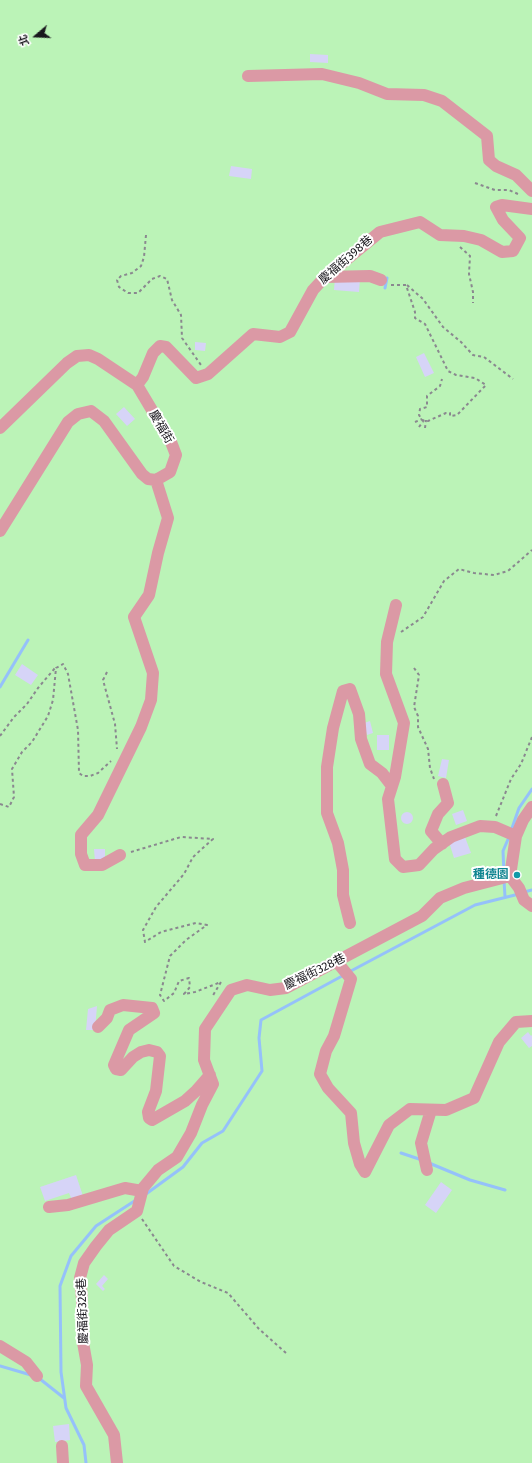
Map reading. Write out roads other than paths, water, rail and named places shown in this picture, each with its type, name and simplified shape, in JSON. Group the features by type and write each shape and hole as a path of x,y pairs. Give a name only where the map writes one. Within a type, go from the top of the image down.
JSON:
{"street":[{"path":"248,76 322,74 359,82 387,94 424,96 442,101 487,136 489,160 496,166 516,175 532,191"},
{"name":"慶福街398巷","path":"137,385 143,377 153,353 160,346 166,347 196,378 208,374 253,334 280,337 290,332 309,295 326,277 380,232 420,222 440,235 464,236 481,240 502,252 513,251 520,238 503,220 496,207 502,205 532,209"},
{"path":"326,277 370,276 380,280"},
{"name":"慶福街","path":"0,428 77,356 89,355 98,359 137,385 171,442 176,455 170,472 156,480"},
{"path":"0,531 68,422 78,414 91,411 104,421 142,474 148,479 156,480 168,518 158,553 149,596 134,617 153,673 151,700 128,754 98,814 81,835 81,854 85,865 102,866 120,855"},
{"path":"396,605 388,636 386,674 404,723 392,786 388,799 394,859 403,867 419,865 434,849 464,832 480,826 495,827 516,836"},
{"path":"350,923 343,894 343,870 339,850 327,813 327,767 333,728 343,691 350,689 359,714 361,739 370,764 382,773 392,786"},
{"path":"439,784 448,803 438,814 431,831 442,844"},
{"path":"528,903 519,888 506,877 516,836 523,820 532,807"},
{"name":"慶福街328巷","path":"117,1463 114,1435 86,1386 87,1365 82,1338 82,1299 80,1278 84,1263 96,1246 109,1230 138,1207 142,1191 158,1170 176,1157 191,1133 202,1105 213,1084 204,1060 205,1029 214,1015 231,990 247,985 270,990 286,988 340,965 422,916 440,898 464,888 506,877"},
{"name":"慶福街328巷","path":"340,965 351,979 334,1036 326,1051 320,1074 328,1088 351,1113 354,1143 360,1164 365,1172 389,1125 410,1109 446,1110 474,1098 499,1042 516,1022 532,1021"},
{"path":"98,1027 107,1018 110,1010 123,1005 152,1008 154,1014 130,1030 114,1065 116,1069 121,1070 133,1057 141,1052 149,1050 157,1052 160,1056 156,1091 148,1112 149,1118 152,1120 196,1092 210,1075"},
{"path":"427,1170 421,1143 430,1110"},
{"path":"49,1207 68,1205 125,1188 142,1191"},
{"path":"0,1346 26,1362 37,1376"},
{"path":"62,1446 63,1463"}],"waterway":[{"path":"385,288 387,278"},
{"path":"0,687 28,640"},
{"path":"511,831 519,808 532,789"},
{"path":"504,874 503,851 509,837"},
{"path":"504,880 505,897"},
{"path":"524,892 532,890"},
{"path":"349,972 475,905 519,894"},
{"path":"146,1194 183,1167 202,1143 223,1131 262,1071 259,1038 261,1020 344,975"},
{"path":"401,1153 422,1160"},
{"path":"429,1163 470,1180 505,1190"},
{"path":"86,1463 84,1445 66,1408 61,1372 60,1286 71,1256 96,1226 136,1200"},
{"path":"0,1366 31,1375"},
{"path":"40,1379 64,1398"}],"place":[{"name":"種德園","path":"517,875"}]}
